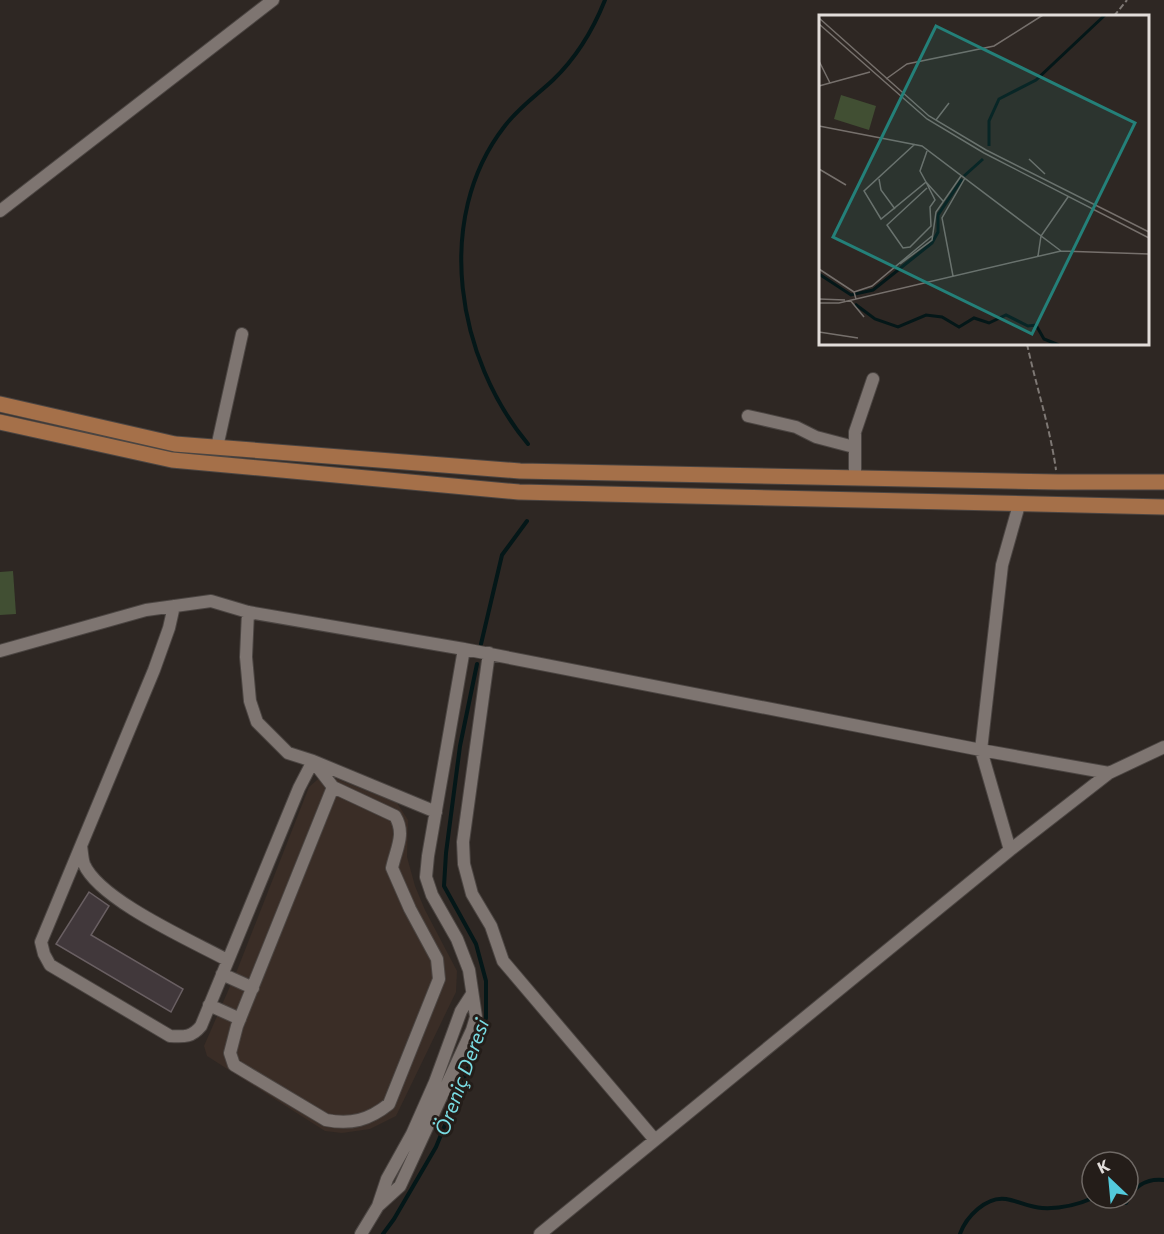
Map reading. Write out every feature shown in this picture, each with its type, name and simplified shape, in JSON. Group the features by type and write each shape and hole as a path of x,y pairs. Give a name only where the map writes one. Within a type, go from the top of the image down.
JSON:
{"main road":[{"path":"0,404 175,444 520,471 1058,482 1164,482"},
{"path":"0,422 172,460 519,492 1164,507"}],"street":[{"path":"0,211 273,0"},
{"path":"217,447 242,334"},
{"path":"855,477 855,432 873,379"},
{"path":"748,416 796,427 816,437 854,447"},
{"path":"1010,850 981,750 1002,565 1018,505"},
{"path":"0,651 146,610 211,601 248,612 489,653 1109,773"},
{"path":"174,606 154,670 41,942 50,965 170,1036 194,1035 201,1026 299,788 313,761"},
{"path":"248,612 246,657 250,701 257,722 288,753 329,766 436,812"},
{"path":"361,1234 378,1206 387,1179 412,1134 435,1082 461,1011 472,994 469,970 462,948 432,895 426,877 464,649"},
{"path":"489,653 463,842 464,864 472,894 491,926 503,961 655,1140"},
{"path":"540,1234 1010,850 1109,773 1164,747"},
{"path":"313,761 333,787 395,816 400,824 401,837 392,868 410,909 437,958 439,979 389,1104 375,1116 358,1122 326,1120 234,1065 230,1053 240,1019 333,787"},
{"path":"81,844 83,862 90,874 121,903 227,960"},
{"path":"222,974 253,987"},
{"path":"209,1005 240,1019"}],"path":[{"path":"1115,15 1127,0"},
{"path":"1027,345 1036,387 1051,434 1058,482"}],"shaded area":[{"path":"324,774 397,803 408,820 407,857 415,886 457,971 456,992 396,1116 370,1129 342,1133 325,1131 207,1056 204,1046 238,968 309,787"}],"green space":[{"path":"13,571 16,614 0,615 0,572"}],"building":[{"path":"89,892 109,906 91,935 183,989 171,1012 56,944"}],"waterway":[{"name":"Öreniç Deresi","path":"528,444 504,410 484,372 470,331 463,288 462,245 468,203 482,164 504,127 570,62 590,32 605,0"},
{"name":"Öreniç Deresi","path":"481,644 502,555 527,521"},
{"name":"Öreniç Deresi","path":"383,1234 436,1147 478,1044 486,1018 486,981 476,944 444,886 460,746 477,664"},
{"path":"1140,1186 1151,1180 1164,1180"},
{"path":"960,1234 972,1215 991,1201 1006,1199 1042,1208 1080,1203"}]}
